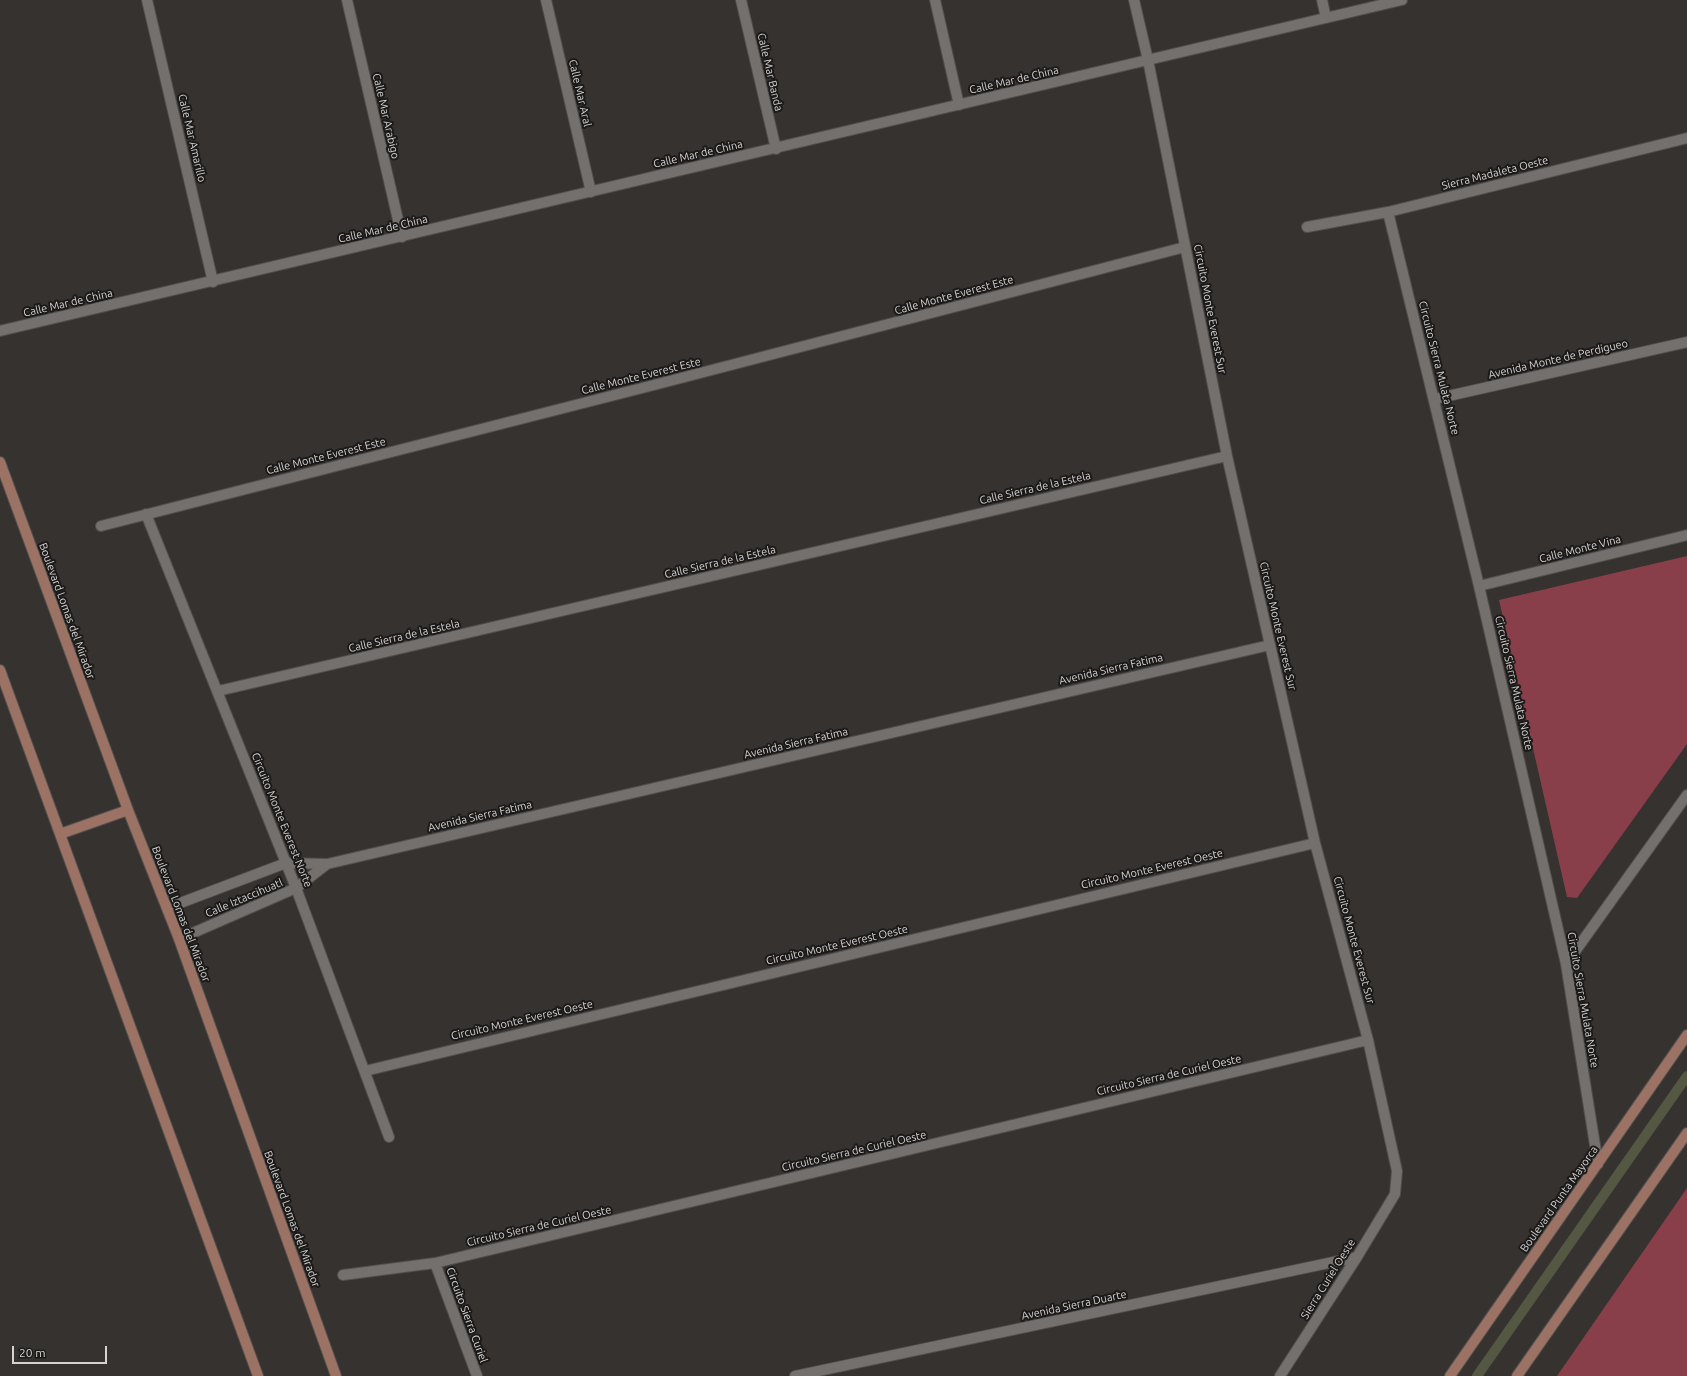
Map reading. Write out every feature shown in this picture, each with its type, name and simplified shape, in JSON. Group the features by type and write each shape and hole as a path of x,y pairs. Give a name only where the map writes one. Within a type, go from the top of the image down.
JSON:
{"street":[{"name":"Calle Mar Amarillo","path":"147,0 213,282"},
{"name":"Calle Mar Arabigo","path":"347,0 402,237"},
{"name":"Calle Mar Aral","path":"546,0 591,192"},
{"name":"Calle Mar Banda","path":"741,0 776,149"},
{"path":"935,0 959,105"},
{"name":"Circuito Monte Everest Sur","path":"1134,0 1148,60 1227,456 1315,843 1368,1040 1397,1171 1395,1194"},
{"path":"1322,0 1326,18"},
{"name":"Calle Mar de China","path":"0,331 213,282 1402,0"},
{"name":"Sierra Madaleta Oeste","path":"1307,228 1388,212 1687,138"},
{"name":"Circuito Sierra Mulata Norte","path":"1388,212 1435,399 1566,964 1598,1164"},
{"name":"Calle Monte Everest Este","path":"101,526 646,387 1185,247"},
{"name":"Avenida Monte de Perdigueo","path":"1435,399 1687,342"},
{"name":"Calle Sierra de la Estela","path":"218,692 1227,456"},
{"name":"Boulevard Lomas del Mirador","path":"0,462 128,810 179,939 336,1376"},
{"name":"Circuito Monte Everest Norte","path":"146,514 296,888 389,1137"},
{"name":"Calle Monte Vina","path":"1479,586 1687,535"},
{"name":"Avenida Sierra Fatima","path":"286,863 327,864 1270,645"},
{"path":"0,670 258,1376"},
{"path":"1566,964 1687,795"},
{"path":"60,834 128,810"},
{"name":"Circuito Monte Everest Oeste","path":"365,1070 1315,843"},
{"name":"Calle Iztaccihuatl","path":"167,908 286,863"},
{"name":"Avenida Sierra Fatima","path":"296,888 327,864"},
{"name":"Calle Iztaccihuatl","path":"179,939 296,888"},
{"name":"Boulevard Punta Mayorca","path":"1450,1376 1687,1035"},
{"name":"Circuito Sierra de Curiel Oeste","path":"343,1275 435,1263 1368,1040"},
{"path":"1517,1376 1687,1132"},
{"name":"Sierra Curiel Oeste","path":"1280,1376 1357,1257 1395,1194"},
{"name":"Avenida Sierra Duarte","path":"795,1376 1357,1257"},
{"name":"Circuito Sierra Curiel","path":"435,1263 477,1376"}],"shaded area":[{"path":"1687,556 1687,744 1577,898 1567,897 1499,600"},
{"path":"1687,1188 1687,1376 1557,1376"}],"waterway":[{"path":"1477,1376 1687,1076"}]}
